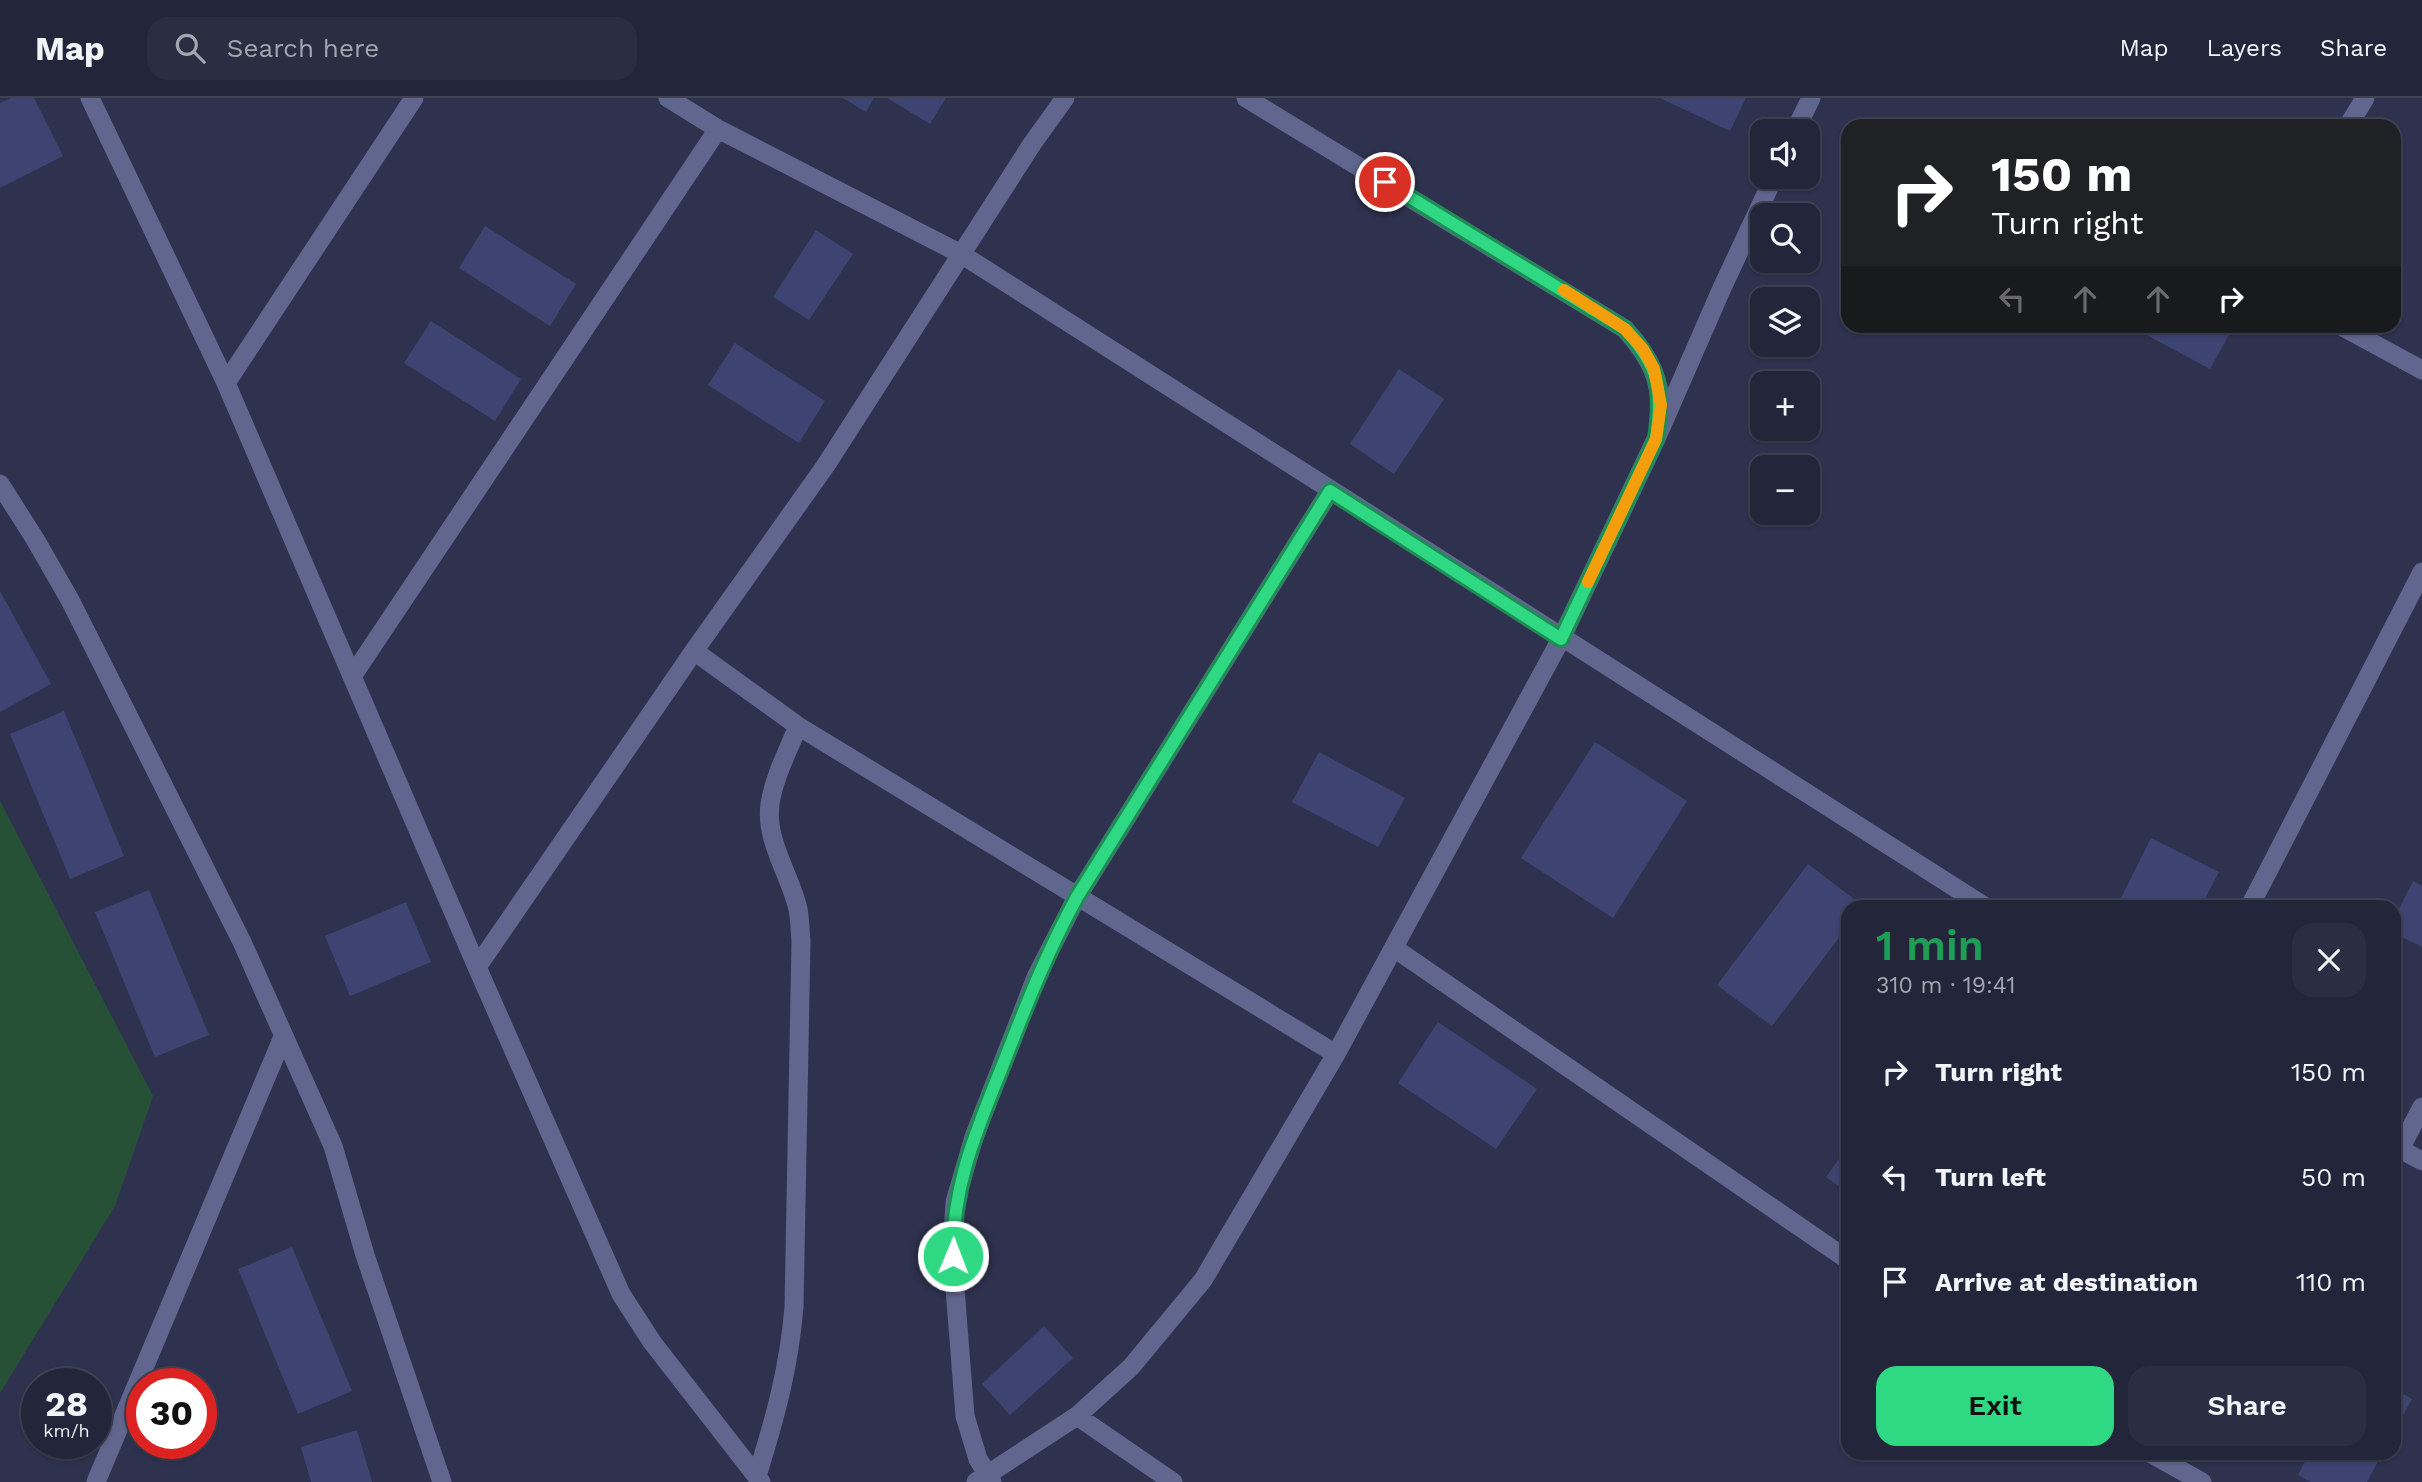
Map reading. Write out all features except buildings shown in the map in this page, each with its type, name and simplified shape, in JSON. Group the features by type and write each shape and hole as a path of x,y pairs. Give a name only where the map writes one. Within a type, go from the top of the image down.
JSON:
{"street":[{"path":"90,98 226,383 621,1294 652,1342 759,1479"},
{"path":"226,383 414,98"},
{"path":"668,98 718,129 961,254 1561,639 1974,900"},
{"path":"477,967 694,651 826,465 1032,144 1065,98"},
{"path":"1246,98 1625,329 1643,349 1654,369 1661,405 1656,439"},
{"path":"1801,119 1811,98"},
{"path":"2352,119 2365,98"},
{"path":"353,675 718,129"},
{"path":"1330,491 1077,897 1037,975 974,1137 956,1202 954,1276 965,1416 984,1480 1077,1416 1131,1367 1203,1280 1336,1054 1561,639 1656,439 1768,189"},
{"path":"2354,333 2422,370"},
{"path":"0,484 36,539 70,600 242,943 333,1146 365,1255 442,1482"},
{"path":"2253,900 2422,572"},
{"path":"694,651 798,726 1336,1054"},
{"path":"759,1479 791,1350 794,1307 802,941 798,909 778,859 769,806 798,726"},
{"path":"1394,948 1841,1255"},
{"path":"96,1482 283,1037"},
{"path":"2401,1141 2422,1107"},
{"path":"2401,1149 2422,1161"},
{"path":"1077,1416 1173,1482"},
{"path":"2162,1460 2202,1482"}],"green space":[{"path":"0,801 153,1096 115,1206 0,1393"}],"slow traffic":[{"path":"1564,290 1625,329 1643,349 1654,369 1661,405 1656,439 1588,582"}],"route":[{"path":"953,1256 956,1202 974,1137 1037,975 1059,930 1330,491 1561,639 1656,439 1661,405 1654,369 1643,349 1625,329 1385,182"}]}
